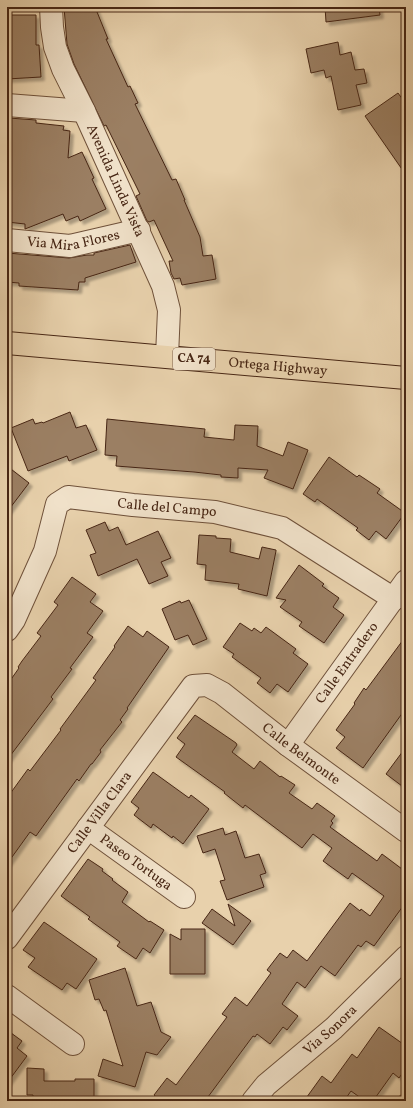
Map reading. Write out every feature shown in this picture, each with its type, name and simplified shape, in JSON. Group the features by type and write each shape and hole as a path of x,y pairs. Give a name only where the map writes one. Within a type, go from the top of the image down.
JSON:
{"main road":[{"name":"Ortega Highway","path":"7,343 406,378"}],"street":[{"name":"Avenida Linda Vista","path":"51,7 55,47 63,69 139,230 163,286 168,310 167,356"},
{"path":"7,105 84,111"},
{"name":"Via Mira Flores","path":"7,240 70,246 139,230"},
{"name":"Calle del Campo","path":"7,630 14,620 45,551 57,504 68,497 133,505 215,512 282,528 394,599"},
{"name":"Calle Entradero","path":"288,744 406,581"},
{"name":"Calle Belmonte","path":"193,686 207,685 222,693 288,744 406,831"},
{"name":"Calle Villa Clara","path":"7,938 193,686"},
{"name":"Paseo Tortuga","path":"88,828 184,898"},
{"name":"Via Sonora","path":"252,1101 266,1085 334,1028 406,957"},
{"path":"7,996 73,1044"}],"shaded area":[{"path":"406,1091 406,1101 393,1101"}],"building":[{"path":"64,7 95,7 108,39 106,39 128,87 130,86 138,103 135,104 172,180 176,179 200,237 203,256 212,255 216,279 182,285 180,278 174,279 171,273 169,261 173,261 154,220 149,222 147,221 136,196 140,194 106,125 104,126 74,64 67,44"},
{"path":"325,7 379,7 380,15 326,22"},
{"path":"7,15 36,15 36,45 39,45 41,77 7,79"},
{"path":"338,42 340,55 351,52 355,70 364,69 367,83 356,85 361,105 338,110 331,76 326,78 324,70 311,73 306,49"},
{"path":"398,93 406,104 406,175 365,116"},
{"path":"9,118 36,120 36,123 64,126 63,130 70,131 68,158 82,152 94,178 92,179 106,209 80,221 78,216 66,221 63,214 25,229 25,224 7,222 7,132"},
{"path":"130,245 136,262 85,278 85,282 79,282 78,290 19,286 19,283 7,282 7,253 69,258 94,255 94,253"},
{"path":"70,412 76,428 86,425 97,450 69,461 67,456 28,471 11,428 33,419 35,424 43,423"},
{"path":"107,419 205,429 204,437 234,440 235,425 258,426 257,446 283,456 288,442 308,450 293,489 264,478 268,470 238,468 238,478 221,477 221,475 194,472 116,466 117,456 105,455"},
{"path":"329,457 357,477 359,475 380,489 377,493 405,513 386,539 376,531 369,540 356,530 358,528 317,499 315,502 303,494"},
{"path":"7,466 29,483 7,512"},
{"path":"105,522 109,531 118,527 126,545 158,531 171,558 161,562 168,576 149,584 137,559 98,576 90,555 96,553 86,530"},
{"path":"199,535 231,539 230,552 259,559 262,547 276,550 267,596 238,589 239,584 205,580 206,565 197,564"},
{"path":"299,565 324,584 322,586 339,598 333,607 344,615 324,643 299,626 302,622 280,607 286,600 276,598"},
{"path":"72,577 96,594 90,602 103,611 87,633 93,637 51,697 53,699 7,760 7,685 22,661 41,636 37,633 58,605 54,602"},
{"path":"189,600 207,639 193,645 188,635 175,640 162,609 180,601 181,603"},
{"path":"240,623 252,631 254,628 261,633 266,627 296,649 293,653 308,664 288,692 277,684 270,693 257,683 261,678 232,657 234,654 223,647"},
{"path":"128,626 143,637 147,631 169,647 127,708 128,709 120,720 122,722 100,750 101,752 79,781 77,779 36,836 30,832 7,864 7,798 28,769 30,771 61,730 60,729 96,680 93,678"},
{"path":"406,636 406,708 363,768 336,748 345,737 336,730 355,704 354,703 364,688 366,690"},
{"path":"195,715 236,743 237,745 232,752 254,769 260,761 280,777 281,776 295,785 289,793 312,809 317,803 335,816 331,821 333,823 330,827 377,861 382,854 406,872 406,902 374,946 366,941 361,947 358,945 335,976 321,966 305,988 297,982 282,1004 298,1016 287,1030 283,1027 270,1044 257,1034 255,1037 253,1036 205,1101 161,1101 154,1095 167,1078 176,1085 227,1017 222,1014 235,997 247,1006 271,973 267,970 280,953 287,958 293,950 307,961 350,903 360,911 361,909 370,916 384,896 352,873 348,879 323,861 332,848 313,834 302,848 245,805 243,808 224,793 225,792 176,757 185,744 177,738"},
{"path":"406,747 406,789 386,774"},
{"path":"153,772 189,798 191,795 209,809 183,844 153,824 151,828 134,815 139,808 131,802"},
{"path":"223,828 225,835 236,831 245,858 259,854 266,873 260,875 264,887 227,900 220,881 225,880 215,849 203,853 197,836"},
{"path":"88,859 103,869 102,871 128,892 122,902 149,922 150,921 164,930 150,953 143,948 136,959 117,946 120,942 88,919 90,917 61,896"},
{"path":"228,904 251,921 233,945 202,923 212,909 235,926"},
{"path":"44,922 97,959 76,989 67,983 62,990 28,967 35,958 23,950"},
{"path":"181,929 205,929 205,974 170,974 170,934 181,940"},
{"path":"125,968 137,1006 151,1002 161,1032 171,1037 157,1055 146,1052 135,1087 98,1076 103,1059 123,1066 106,1010 104,1011 99,999 95,1000 89,980"},
{"path":"379,1027 406,1046 406,1068 399,1078 393,1073 373,1101 365,1101 351,1091 344,1101 304,1101 322,1076 331,1083 352,1054 357,1058"},
{"path":"7,1030 22,1041 17,1048 27,1056 7,1083"},
{"path":"27,1068 44,1069 44,1081 75,1081 75,1079 94,1079 94,1101 33,1101 33,1095 27,1095"}]}
